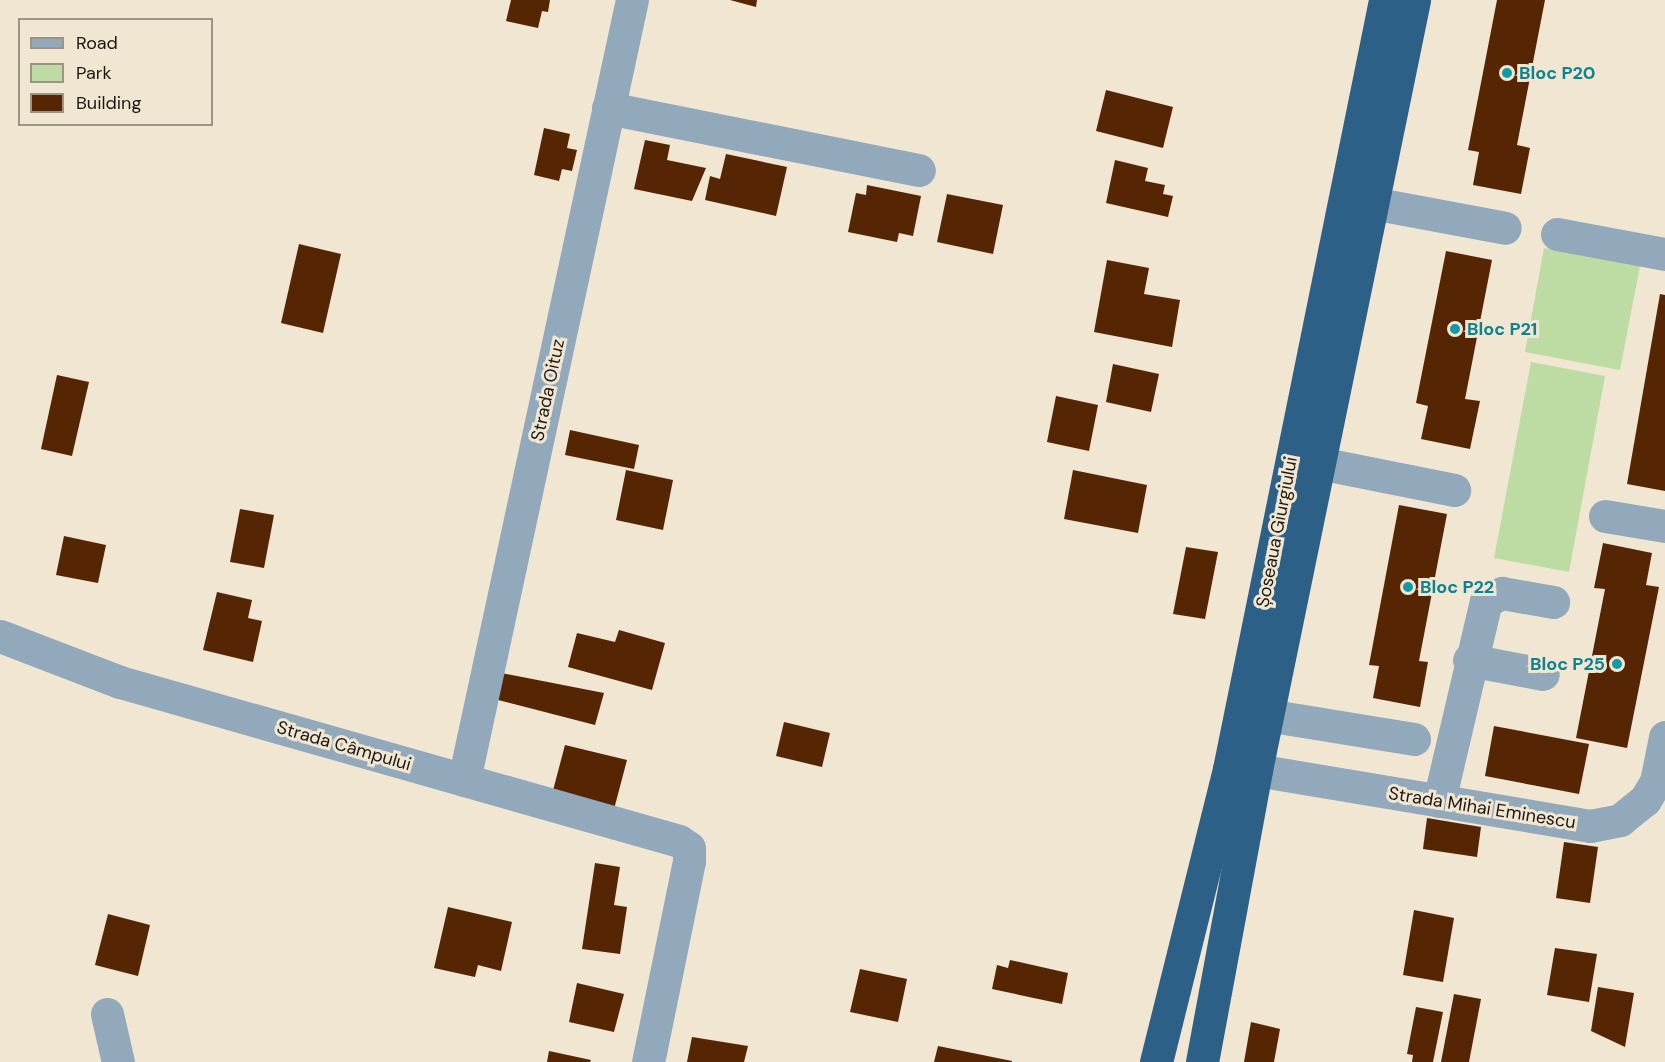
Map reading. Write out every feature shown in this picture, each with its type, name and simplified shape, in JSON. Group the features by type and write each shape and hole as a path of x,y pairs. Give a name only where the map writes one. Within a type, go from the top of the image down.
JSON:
{"highway":[{"name":"Șoseaua Giurgiului","path":"1156,1062 1228,769 1385,0"},
{"name":"Șoseaua Giurgiului","path":"1202,1062 1256,770 1414,0"}],"street":[{"name":"Strada Oituz","path":"464,780 632,0"},
{"path":"608,108 919,170"},
{"path":"1372,203 1505,228"},
{"path":"1557,234 1665,254"},
{"path":"1319,463 1455,490"},
{"path":"1605,516 1665,526"},
{"path":"1439,801 1469,660 1486,601 1502,593 1553,602"},
{"name":"Strada Câmpului","path":"0,636 120,682 679,841 689,848 648,1062"},
{"path":"1469,660 1543,674"},
{"path":"1267,715 1414,739"},
{"name":"Strada Mihai Eminescu","path":"1256,770 1590,826 1620,820 1645,800 1656,782 1664,745"},
{"path":"107,1014 118,1062"}],"green space":[{"path":"1544,248 1640,266 1620,370 1525,352"},
{"path":"1531,362 1605,376 1569,572 1494,558"}],"building":[{"path":"511,0 550,0 548,12 542,11 538,28 506,21"},
{"path":"730,0 757,0 756,7"},
{"name":"Bloc P20","path":"1497,0 1545,0 1517,145 1530,148 1521,194 1473,185 1479,152 1468,150"},
{"path":"1106,90 1173,107 1163,148 1096,131"},
{"path":"544,128 570,134 567,148 577,150 572,171 562,169 559,181 534,175"},
{"path":"645,140 670,145 667,160 706,168 692,201 634,189"},
{"path":"726,154 787,167 776,216 705,200 710,176 720,179"},
{"path":"1115,160 1148,168 1145,181 1165,185 1163,194 1173,196 1168,217 1106,203"},
{"path":"867,185 921,196 913,236 899,233 897,242 848,232 856,193 866,195"},
{"path":"947,194 1003,205 993,254 937,242"},
{"path":"299,244 341,254 323,333 281,323"},
{"name":"Bloc P21","path":"1446,251 1492,260 1465,399 1480,401 1470,449 1421,439 1428,406 1416,403"},
{"path":"1107,260 1149,268 1144,294 1180,300 1172,347 1094,332"},
{"path":"1660,294 1665,295 1665,491 1627,484"},
{"path":"1113,364 1159,374 1151,412 1106,402"},
{"path":"57,375 89,382 72,456 41,449"},
{"path":"1056,396 1098,405 1089,451 1047,442"},
{"path":"570,430 639,445 634,469 565,455"},
{"path":"626,470 673,480 663,530 616,520"},
{"path":"1073,470 1147,485 1138,533 1064,519"},
{"name":"Bloc P22","path":"1399,505 1447,514 1419,661 1428,662 1420,707 1373,698 1379,666 1369,665"},
{"path":"240,509 274,515 264,568 230,562"},
{"path":"64,536 106,545 98,583 56,575"},
{"name":"Bloc P25","path":"1603,543 1652,553 1646,585 1659,587 1627,748 1576,738 1605,589 1594,588"},
{"path":"1186,547 1218,552 1205,619 1173,614"},
{"path":"217,592 252,600 248,618 262,621 253,662 203,650"},
{"path":"619,630 665,643 652,690 568,667 577,633 615,642"},
{"path":"501,673 604,693 595,725 494,699"},
{"path":"784,722 830,733 822,767 776,756"},
{"path":"1494,726 1589,744 1579,794 1485,776"},
{"path":"565,745 627,760 613,813 551,798"},
{"path":"1427,818 1481,827 1477,857 1423,849"},
{"path":"1564,842 1598,847 1590,903 1556,898"},
{"path":"595,863 620,867 614,905 627,907 620,954 582,949"},
{"path":"448,907 512,922 501,971 478,965 475,977 434,968"},
{"path":"1414,910 1454,918 1443,982 1403,975"},
{"path":"108,914 150,925 138,976 95,965"},
{"path":"1555,948 1597,954 1589,1002 1547,995"},
{"path":"1010,960 1068,973 1062,1004 992,989 997,965 1008,968"},
{"path":"860,969 907,979 898,1022 850,1012"},
{"path":"577,983 624,994 614,1032 569,1022"},
{"path":"1598,987 1634,993 1625,1047 1591,1031"},
{"path":"1454,994 1481,999 1469,1062 1441,1062"},
{"path":"1416,1007 1443,1012 1433,1062 1412,1062 1413,1055 1407,1054"},
{"path":"1251,1022 1280,1029 1274,1062 1244,1062"},
{"path":"692,1037 748,1046 744,1062 687,1062"},
{"path":"938,1046 1012,1061 1012,1062 934,1062"},
{"path":"549,1051 591,1060 590,1062 547,1062"}],"place":[{"name":"Bloc P20","path":"1507,73"},
{"name":"Bloc P21","path":"1455,329"},
{"name":"Bloc P22","path":"1408,587"},
{"name":"Bloc P25","path":"1617,664"}]}
